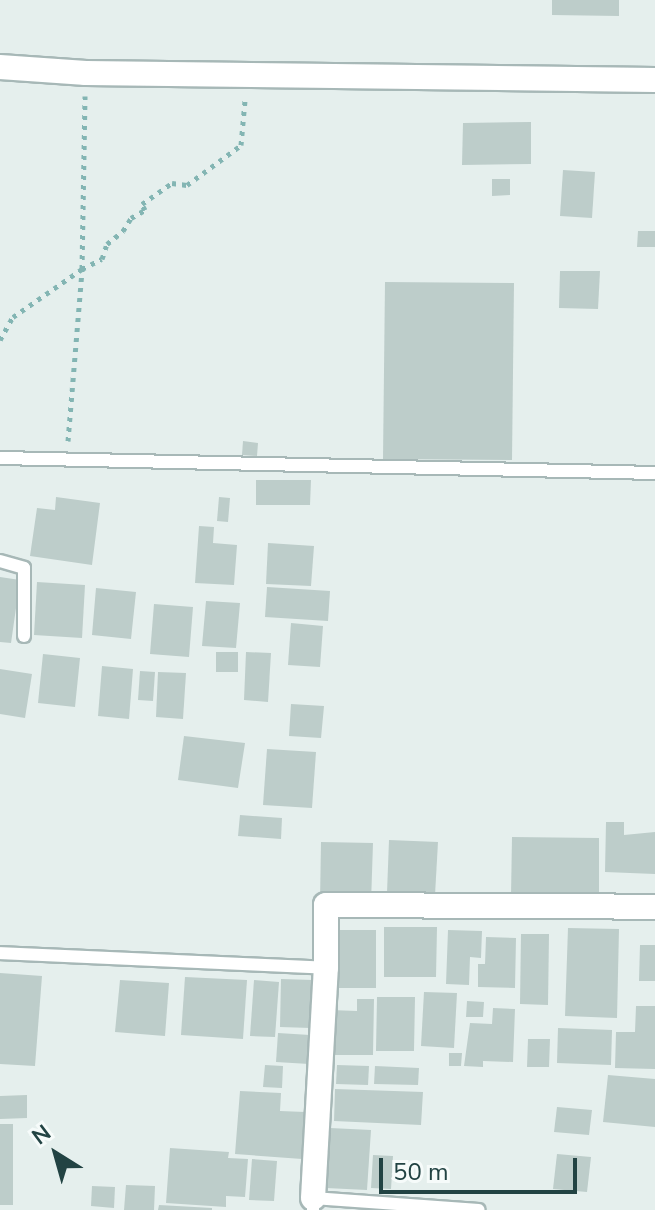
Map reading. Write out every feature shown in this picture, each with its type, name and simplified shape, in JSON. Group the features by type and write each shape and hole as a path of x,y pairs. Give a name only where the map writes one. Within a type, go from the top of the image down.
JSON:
{"main road":[{"path":"0,67 86,73 655,80"},
{"path":"313,1204 326,968 326,905 655,907"}],"lane":[{"path":"0,458 655,473"},
{"path":"0,561 24,568 24,636"},
{"path":"0,953 326,968"},
{"path":"313,1204 479,1210"}],"path":[{"path":"67,458 82,269 86,73"},
{"path":"0,340 13,317 82,269 102,259 107,244 123,231 131,218 145,210 142,204 172,183 187,185 241,145 248,74"}],"building":[{"path":"552,0 619,0 619,16 552,15"},
{"path":"531,122 531,164 462,165 463,123"},
{"path":"563,170 595,172 592,218 560,216"},
{"path":"492,179 510,179 510,195 492,196"},
{"path":"638,231 655,231 655,247 637,247"},
{"path":"560,271 600,271 598,309 559,308"},
{"path":"385,282 514,283 512,460 383,459"},
{"path":"243,441 258,443 257,456 242,455"},
{"path":"256,480 311,480 310,505 256,505"},
{"path":"56,497 100,503 92,565 30,556 37,508 55,510"},
{"path":"219,497 230,498 228,522 217,521"},
{"path":"199,526 214,527 213,543 237,545 234,585 195,583"},
{"path":"268,543 314,546 311,586 266,584"},
{"path":"0,577 20,580 11,643 0,642"},
{"path":"37,582 85,585 82,638 34,635"},
{"path":"267,587 330,591 328,621 265,617"},
{"path":"96,588 136,592 131,639 92,635"},
{"path":"206,601 240,603 236,648 202,646"},
{"path":"154,604 193,607 189,657 150,654"},
{"path":"291,623 323,626 320,667 288,665"},
{"path":"216,652 238,652 238,672 216,672"},
{"path":"246,652 271,653 268,702 244,700"},
{"path":"43,654 80,658 75,707 38,703"},
{"path":"102,666 133,669 129,719 98,716"},
{"path":"0,669 32,674 25,718 0,714"},
{"path":"140,671 155,672 153,701 138,700"},
{"path":"158,672 186,673 183,719 156,717"},
{"path":"291,704 324,706 321,738 289,736"},
{"path":"184,736 245,743 238,788 178,780"},
{"path":"267,749 316,752 312,808 263,805"},
{"path":"240,815 282,818 281,839 238,836"},
{"path":"606,822 624,822 624,835 655,832 655,874 605,872"},
{"path":"512,837 599,838 599,896 511,896"},
{"path":"389,840 438,842 435,895 387,893"},
{"path":"321,842 373,843 371,903 320,902"},
{"path":"384,927 437,927 436,977 384,977"},
{"path":"568,928 619,929 617,1018 565,1016"},
{"path":"332,930 376,930 376,988 333,988"},
{"path":"448,930 482,931 481,958 470,957 469,985 446,984"},
{"path":"521,934 549,934 548,1005 520,1004"},
{"path":"486,937 516,938 515,988 478,987 478,964 485,964"},
{"path":"640,945 655,945 655,981 639,981"},
{"path":"0,973 42,976 35,1066 0,1064"},
{"path":"185,977 247,980 243,1039 181,1035"},
{"path":"281,979 313,980 311,1028 280,1027"},
{"path":"120,980 169,983 165,1036 115,1032"},
{"path":"254,980 279,982 275,1037 250,1036"},
{"path":"424,992 457,993 454,1048 421,1046"},
{"path":"377,997 415,997 414,1051 376,1051"},
{"path":"357,999 374,999 373,1055 329,1055 330,1010 357,1011"},
{"path":"467,1001 484,1002 483,1017 466,1017"},
{"path":"636,1006 655,1006 655,1069 615,1068 616,1032 635,1032"},
{"path":"493,1008 515,1009 513,1062 483,1061 483,1067 464,1066 470,1023 492,1024"},
{"path":"558,1028 612,1030 611,1065 557,1063"},
{"path":"278,1033 310,1035 309,1064 276,1062"},
{"path":"528,1039 550,1039 549,1067 527,1067"},
{"path":"449,1053 462,1053 461,1066 449,1066"},
{"path":"265,1065 283,1066 282,1088 263,1087"},
{"path":"337,1065 369,1066 368,1085 336,1084"},
{"path":"375,1066 419,1068 418,1085 374,1084"},
{"path":"608,1075 655,1079 655,1127 603,1122"},
{"path":"335,1089 423,1092 421,1125 334,1121"},
{"path":"240,1091 281,1093 280,1111 305,1112 302,1159 235,1154"},
{"path":"27,1095 27,1118 0,1119 0,1096"},
{"path":"557,1107 592,1110 589,1135 554,1132"},
{"path":"0,1124 13,1124 13,1205 0,1205"},
{"path":"330,1128 371,1130 367,1190 326,1188"},
{"path":"170,1148 229,1152 228,1158 248,1159 245,1197 226,1196 226,1207 166,1203"},
{"path":"557,1154 591,1157 587,1192 553,1189"},
{"path":"373,1155 393,1156 391,1189 371,1188"},
{"path":"252,1159 277,1161 274,1201 249,1200"},
{"path":"126,1185 155,1186 154,1210 124,1210"},
{"path":"92,1186 115,1187 114,1208 91,1206"},
{"path":"159,1205 212,1208 212,1210 158,1210"}]}
